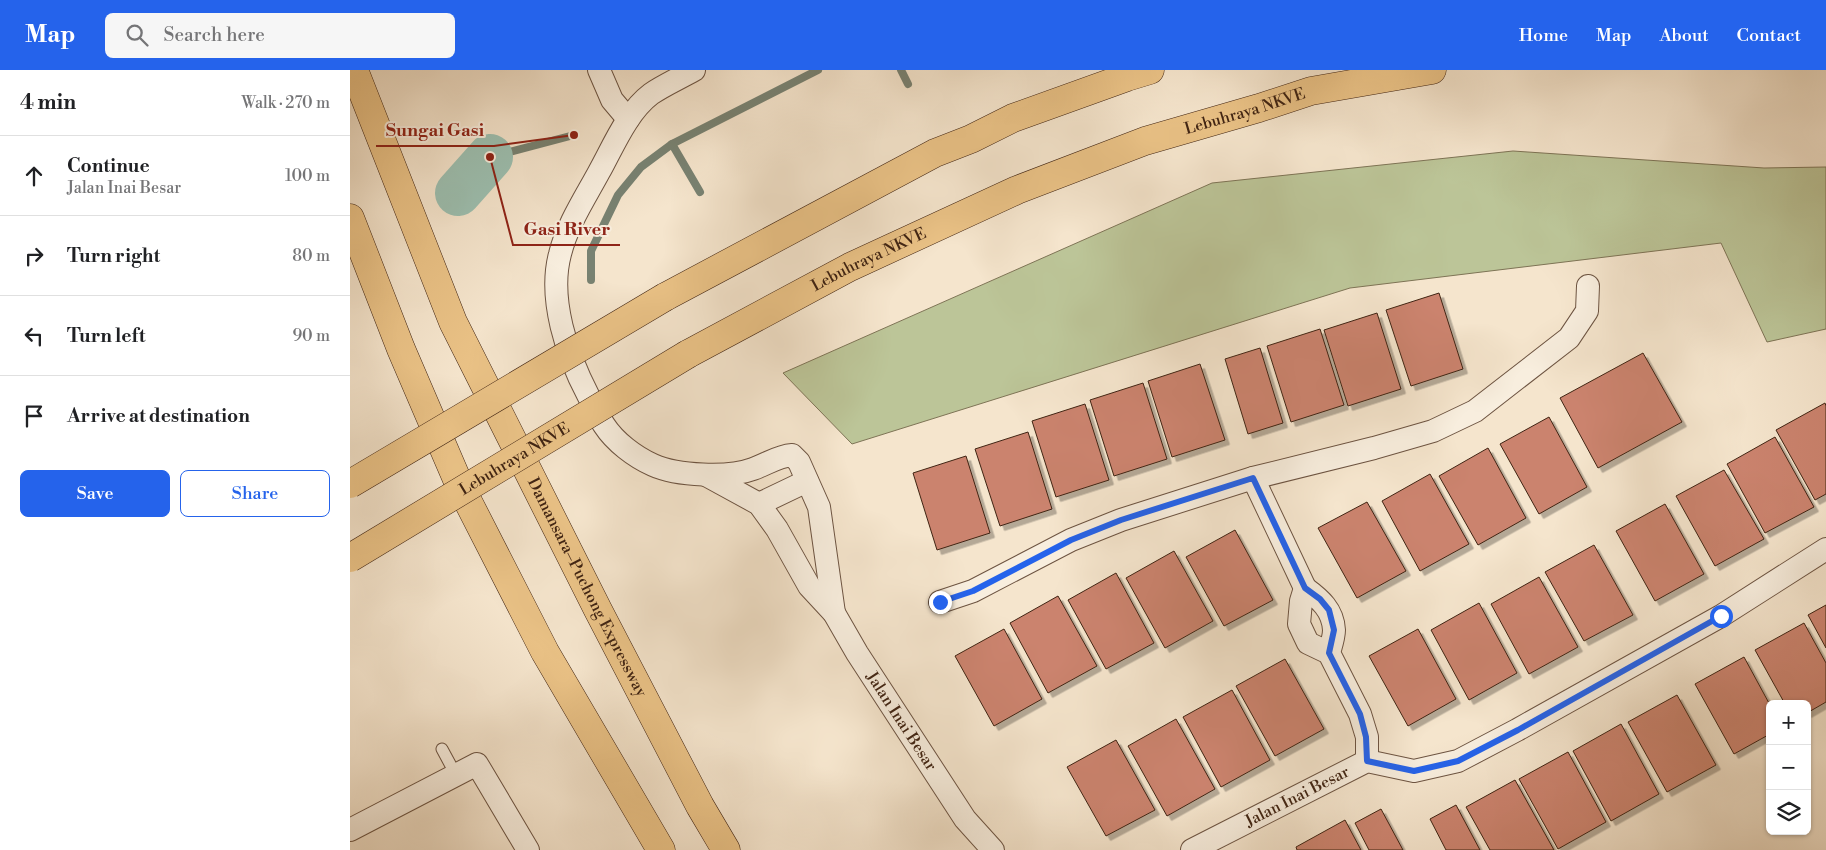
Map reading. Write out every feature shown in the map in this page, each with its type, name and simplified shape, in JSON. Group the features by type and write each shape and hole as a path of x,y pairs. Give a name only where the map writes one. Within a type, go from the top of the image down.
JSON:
{"highway":[{"name":"Damansara–Puchong Expressway","path":"354,70 452,322 598,610 700,806 726,850"},
{"path":"350,484 665,297 935,152 971,139 1013,118 1150,70"},
{"name":"Lebuhraya NKVE","path":"350,558 688,354 850,267 1017,190 1145,141 1311,91 1432,70"},
{"path":"350,218 401,349 459,484 545,652 661,850"}],"street":[{"path":"599,70 612,100 628,119"},
{"path":"694,70 666,85 646,99 628,119 577,212 560,254 557,279 559,312 564,336 581,382 604,426 635,456 654,466 675,472 706,475 752,470 783,456 792,455 799,462 819,507 834,613"},
{"path":"940,602 973,591 1071,540 1121,520 1253,478 1374,448 1433,431 1475,411 1569,338 1587,311 1588,286"},
{"path":"706,475 759,504 777,529 809,586 834,613"},
{"path":"1253,478 1305,588 1320,599 1329,610 1334,630 1329,653"},
{"path":"759,504 807,480"},
{"name":"Jalan Inai Besar","path":"1192,850 1367,761 1414,771 1458,761 1518,730 1721,616 1826,549"},
{"path":"1305,588 1300,624 1308,643 1329,653 1360,714 1366,737 1367,761"},
{"name":"Jalan Inai Besar","path":"834,613 857,653 965,819 993,850"},
{"path":"350,830 477,764 528,850"}],"lane":[{"path":"442,749 456,775"}],"green space":[{"path":"1513,151 1764,168 1826,167 1826,329 1767,342 1721,243 1350,288 852,444 783,373 1212,183"}],"building":[{"path":"1439,293 1463,369 1411,386 1386,310"},
{"path":"1377,313 1401,389 1348,406 1324,330"},
{"path":"1320,329 1344,405 1291,422 1267,346"},
{"path":"1260,348 1283,423 1248,434 1225,359"},
{"path":"1643,353 1682,422 1598,468 1560,398"},
{"path":"1200,364 1225,440 1172,457 1148,381"},
{"path":"1143,383 1167,459 1114,476 1090,400"},
{"path":"1825,403 1826,494 1815,500 1776,430"},
{"path":"1085,404 1109,480 1056,497 1032,421"},
{"path":"1549,417 1587,487 1539,514 1500,444"},
{"path":"1028,432 1052,509 1000,526 975,449"},
{"path":"1775,437 1814,507 1765,533 1727,464"},
{"path":"1488,448 1526,518 1478,545 1439,476"},
{"path":"966,456 990,533 937,550 913,473"},
{"path":"1724,470 1764,539 1715,566 1676,496"},
{"path":"1430,474 1469,544 1420,571 1382,501"},
{"path":"1367,502 1406,571 1357,598 1318,528"},
{"path":"1665,504 1704,574 1655,601 1616,531"},
{"path":"1235,530 1273,600 1224,626 1186,557"},
{"path":"1594,545 1633,615 1584,641 1545,572"},
{"path":"1174,551 1213,621 1165,648 1126,578"},
{"path":"1116,573 1154,643 1106,669 1068,600"},
{"path":"1539,577 1578,647 1529,674 1491,604"},
{"path":"1058,596 1097,666 1048,693 1010,623"},
{"path":"1479,603 1517,673 1469,700 1431,630"},
{"path":"1826,605 1826,648 1808,615"},
{"path":"1804,623 1826,663 1826,702 1811,711 1811,700 1783,700 1755,650"},
{"path":"1004,629 1042,699 994,726 955,656"},
{"path":"1418,629 1456,699 1408,726 1369,656"},
{"path":"1744,657 1767,700 1766,736 1734,754 1695,684"},
{"path":"1285,659 1324,729 1275,756 1236,686"},
{"path":"1232,690 1270,760 1221,787 1183,717"},
{"path":"1677,695 1716,765 1667,792 1628,722"},
{"path":"1176,719 1215,789 1167,816 1128,746"},
{"path":"1621,724 1659,794 1611,821 1573,751"},
{"path":"1116,740 1155,810 1106,836 1067,767"},
{"path":"1568,752 1606,822 1558,849 1519,779"},
{"path":"1515,780 1554,850 1490,850 1466,807"},
{"path":"1456,805 1480,850 1446,850 1430,819"},
{"path":"1381,809 1403,850 1369,850 1355,823"},
{"path":"1345,820 1361,850 1297,850 1296,847"}],"waterway":[{"path":"591,280 591,251 618,195 641,167 672,144 818,70"},
{"path":"901,70 908,84"},
{"path":"490,157 574,135"},
{"path":"672,144 700,192"},
{"path":"458,193 490,157"}],"place":[{"name":"Sungai Gasi","path":"574,135"},
{"name":"Gasi River","path":"490,157"}],"route":[{"path":"940,602 973,591 1071,540 1121,520 1253,478 1305,588 1320,599 1329,610 1334,630 1329,653 1360,714 1366,737 1367,761 1414,771 1458,761 1518,730 1721,616"}]}
